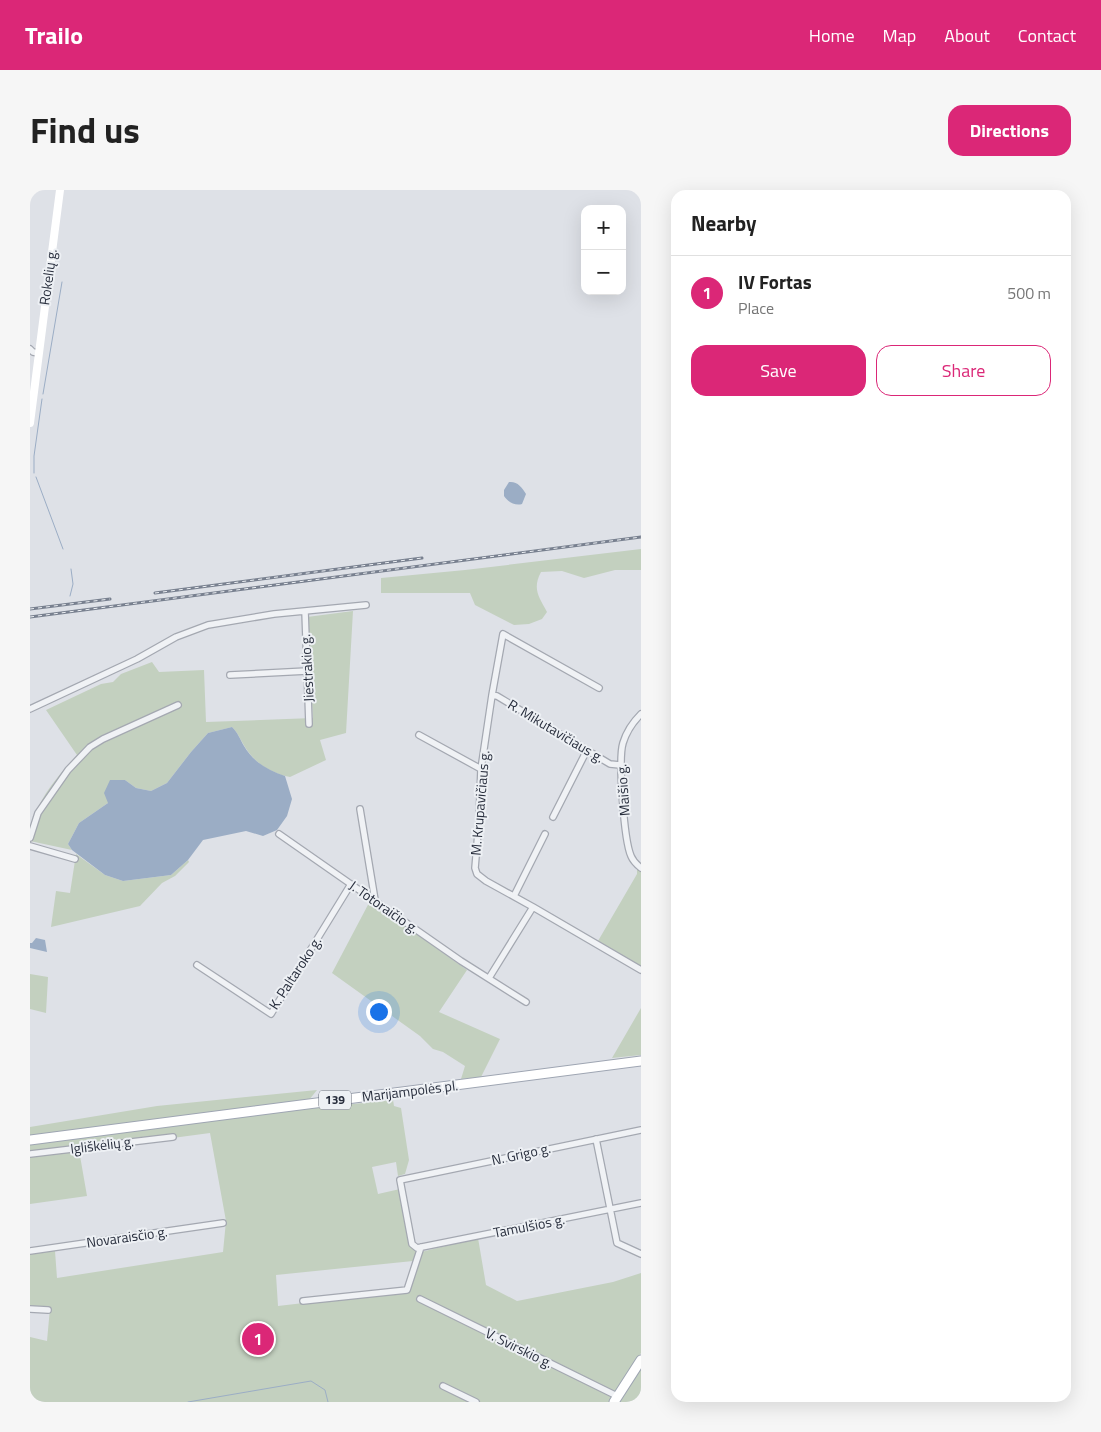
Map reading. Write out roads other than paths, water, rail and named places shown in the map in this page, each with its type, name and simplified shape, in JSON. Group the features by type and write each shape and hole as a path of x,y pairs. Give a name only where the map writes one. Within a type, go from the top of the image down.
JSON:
{"main road":[{"name":"Rokelių g.","path":"30,423 60,190"},
{"name":"Marijampolės pl.","path":"30,1140 641,1061"},
{"path":"615,1399 641,1360"}],"street":[{"path":"30,349 38,353"},
{"path":"30,709 137,658 176,637 208,625 274,614 366,605"},
{"name":"Jiestrakio g.","path":"304,611 309,724"},
{"name":"M. Krupavičiaus g.","path":"599,688 504,634 492,695 481,769 475,868 477,874 486,881 641,970"},
{"path":"230,675 307,671"},
{"name":"R. Mikutavičiaus g.","path":"492,695 497,696 610,764 620,766"},
{"path":"30,838 38,813 68,770 90,747 103,739 178,705"},
{"name":"Maišio g.","path":"641,714 628,730 623,743 620,766 627,843 633,860 641,868"},
{"path":"419,734 481,769"},
{"path":"554,817 587,750"},
{"path":"360,809 374,900"},
{"name":"J. Totoraičio g.","path":"280,834 461,961 526,1002"},
{"path":"514,896 545,834"},
{"path":"30,846 75,859"},
{"name":"K. Paltaroko g.","path":"197,965 271,1014 351,884"},
{"path":"489,978 533,907"},
{"name":"N. Grigo g.","path":"419,1247 412,1243 400,1180 641,1130"},
{"name":"Igliškėlių g.","path":"30,1154 173,1137"},
{"path":"596,1139 617,1243 641,1254"},
{"name":"Tamulšios g.","path":"419,1247 641,1203"},
{"name":"Novaraisčio g.","path":"30,1251 223,1223"},
{"path":"304,1301 407,1290 419,1247"},
{"name":"V. Svirskio g.","path":"420,1299 615,1399"},
{"path":"30,1309 48,1310"},
{"path":"443,1386 476,1402"}],"water":[{"path":"509,482 519,485 526,494 522,504 512,503 504,496 504,490"},
{"path":"232,727 252,757 267,768 285,776 292,799 287,816 277,830 263,836 246,831 203,840 188,860 171,875 123,881 105,875 72,850 68,844 79,823 108,803 104,793 110,780 125,780 136,788 151,791 167,783 208,733"},
{"path":"36,938 45,940 47,952 30,948 30,943"}],"waterway":[{"path":"43,394 62,282"},
{"path":"34,473 34,456 42,399"},
{"path":"36,477 63,549"},
{"path":"70,596 73,584 71,569"},
{"path":"188,1402 311,1381 325,1390 328,1402"}],"railway":[{"path":"30,617 641,537"},
{"path":"155,593 422,558"},
{"path":"30,609 110,599"}],"place":[{"name":"IV Fortas","path":"258,1339"}]}
